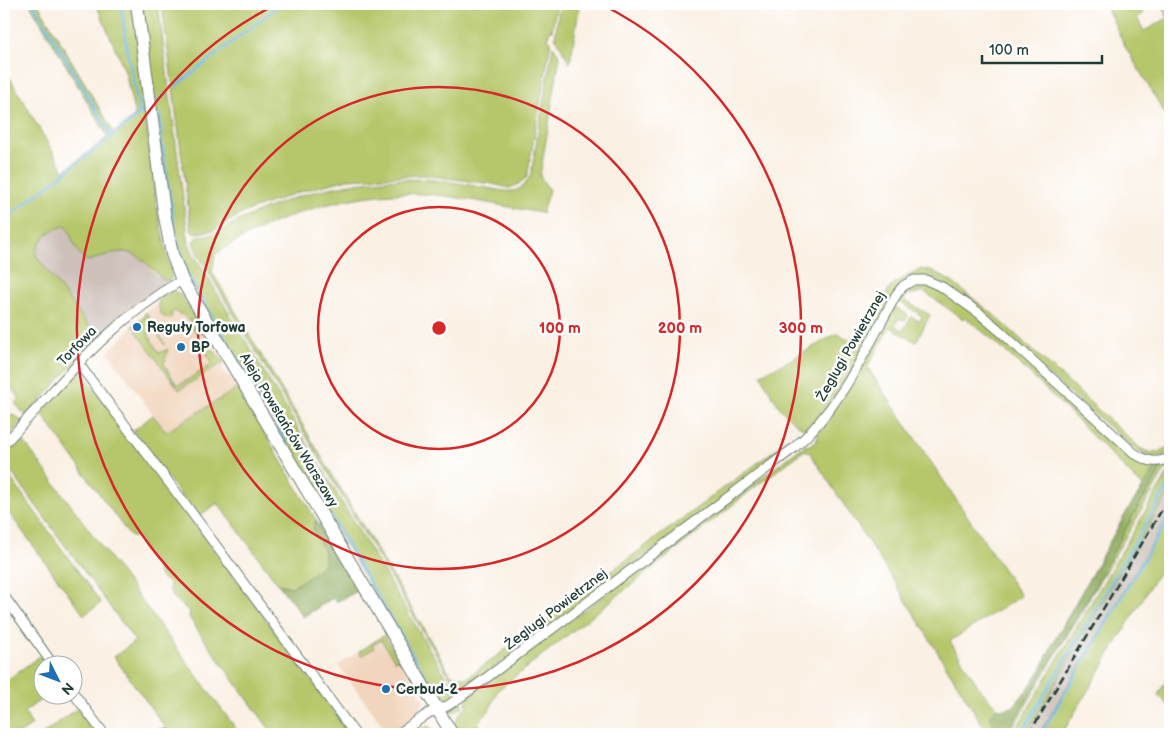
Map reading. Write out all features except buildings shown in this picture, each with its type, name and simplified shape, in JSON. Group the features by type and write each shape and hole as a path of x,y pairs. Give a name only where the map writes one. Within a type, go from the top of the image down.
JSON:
{"street":[{"name":"Aleja Powstańców Warszawy","path":"137,4 164,212 172,254 182,280 452,734"},
{"name":"Torfowa","path":"4,444 99,342 136,310 182,280"},
{"name":"Żeglugi Powietrznej","path":"438,710 450,705 464,695 806,438 843,390 896,295 904,286 914,280 926,280 942,286 980,313 1130,451 1149,461 1159,462 1169,458"},
{"path":"78,364 170,483 355,734"},
{"path":"4,596 47,656"},
{"path":"82,704 104,734"},
{"path":"398,734 427,714 438,710"}],"shaded area":[{"path":"67,226 76,248 83,258 88,261 121,250 132,252 143,260 155,274 167,282 131,309 98,338 36,256 39,243 52,230"},
{"path":"171,291 181,293 225,361 222,368 227,376 230,376 237,388 166,432 108,352 146,312"},
{"path":"1170,491 1170,513 1039,734 1026,734 1116,579"},
{"name":"Cerbud-2","path":"384,635 424,700 418,715 389,734 338,665"}],"green space":[{"path":"30,4 38,4 114,133 135,116 125,71 96,4 132,4 157,208 172,278 167,282 157,275 144,261 130,253 117,252 88,261 77,250 67,226 56,229 46,236 39,245 36,256 98,338 27,415 15,403 20,399 11,387 4,392 4,68 64,171 108,137"},
{"path":"142,4 158,4 189,244 192,251 458,694 443,704 439,702 188,279 175,242 165,183"},
{"path":"162,4 557,4 552,31 550,29 548,38 551,41 527,177 517,185 509,188 493,184 423,175 348,179 299,192 247,211 214,230 193,232 191,229"},
{"path":"560,4 580,4 570,63 555,37"},
{"path":"1105,4 1138,4 1143,14 1137,18 1144,31 1168,18 1162,5 1155,8 1153,4 1170,4 1170,122 1126,48"},
{"path":"553,46 560,56 540,176 549,190 542,213 436,195 378,195 349,199 293,215 240,239 215,254 212,272 451,675 467,678 794,436 794,445 461,692 450,677 196,251 193,241 216,233 279,203 329,188 355,183 407,179 453,182 502,191 518,189 526,183 531,174"},
{"path":"921,269 935,272 953,283 994,315 1140,448 1148,452 1159,452 1170,444 1170,452 1154,457 1137,451 939,281 906,280 841,387 809,430 800,426 786,415 769,391 761,374 785,363 834,335 838,334 859,344 889,289 896,282"},
{"path":"916,283 931,285 972,312 1141,462 1153,465 1166,463 1167,467 1009,734 1006,734 1091,593 1134,514 1158,477 1156,468 1143,487 1012,357 965,317 963,319 923,291 906,296 904,300 930,315 916,342 890,327 867,367 1021,596 950,641 980,689 997,708 990,718 1001,734 988,734 894,581 810,453 805,450 759,484 498,690 489,711 478,722 484,734 457,734 451,724 456,722 467,706 466,699 469,696 804,446 811,445 817,440 818,430 894,306 908,315 905,321 899,318 895,326 903,330 911,317 920,321 922,316 897,300 906,289"},
{"path":"173,291 181,295 205,334 196,332 189,323 191,322 190,320 176,311 171,313 172,317 167,319 160,313 158,303 160,298"},
{"path":"146,312 165,345 155,330 148,334 159,353 168,349 164,364 177,385 211,365 211,361 200,342 207,344 224,362 179,390 136,331 139,327 137,325 134,328 132,326 145,317 144,314"},
{"path":"77,371 82,372 351,734 273,734 198,631 189,617 190,612 173,597 169,583 160,577 156,564 144,552 141,541 129,535 43,416 44,406"},
{"path":"238,388 316,520 313,529 324,551 324,564 306,579 292,587 278,584 218,503 197,517 133,431 153,415 166,432"},
{"path":"4,406 9,413 20,419 21,422 4,442"},
{"path":"19,435 240,734 170,734 114,657 135,641 4,462 4,449"},
{"path":"1163,466 1134,514 1091,593 1006,734 1001,734 989,718 997,708 1013,707 1029,687 1041,669 1052,645 1127,511 1156,468"},
{"path":"4,469 101,603 84,615 4,506"},
{"path":"1170,470 1170,491 1116,579 1026,734 1013,734"},
{"path":"1170,513 1170,553 1062,734 1039,734"},
{"path":"316,520 358,591 336,602 333,598 303,617 278,584 292,587 306,579 324,564 324,551 313,529"},
{"path":"384,635 399,659 395,661 381,640 372,645 374,648 361,656 359,652"},
{"path":"32,662 32,706 24,712 32,725 19,734 4,734 4,682"},
{"path":"1170,674 1170,707 1158,695"},
{"path":"461,701 463,703 462,707 447,717 449,710"},
{"path":"78,708 93,725 97,734 43,734"},
{"path":"427,726 432,728 436,734 415,734"}],"waterway":[{"path":"33,4 112,137"},
{"path":"121,4 127,50 140,113"},
{"path":"176,86 281,4"},
{"path":"156,103 164,95"},
{"path":"4,220 144,111"},
{"path":"160,114 163,150 176,237 187,274 438,698"},
{"path":"1021,734 1170,483"},
{"path":"1041,734 1170,515"}],"railway":[{"path":"1029,734 1170,496"}],"place":[{"name":"Reguły Torfowa","path":"137,327"},
{"name":"BP","path":"181,347"},
{"name":"Cerbud-2","path":"386,689"}]}
